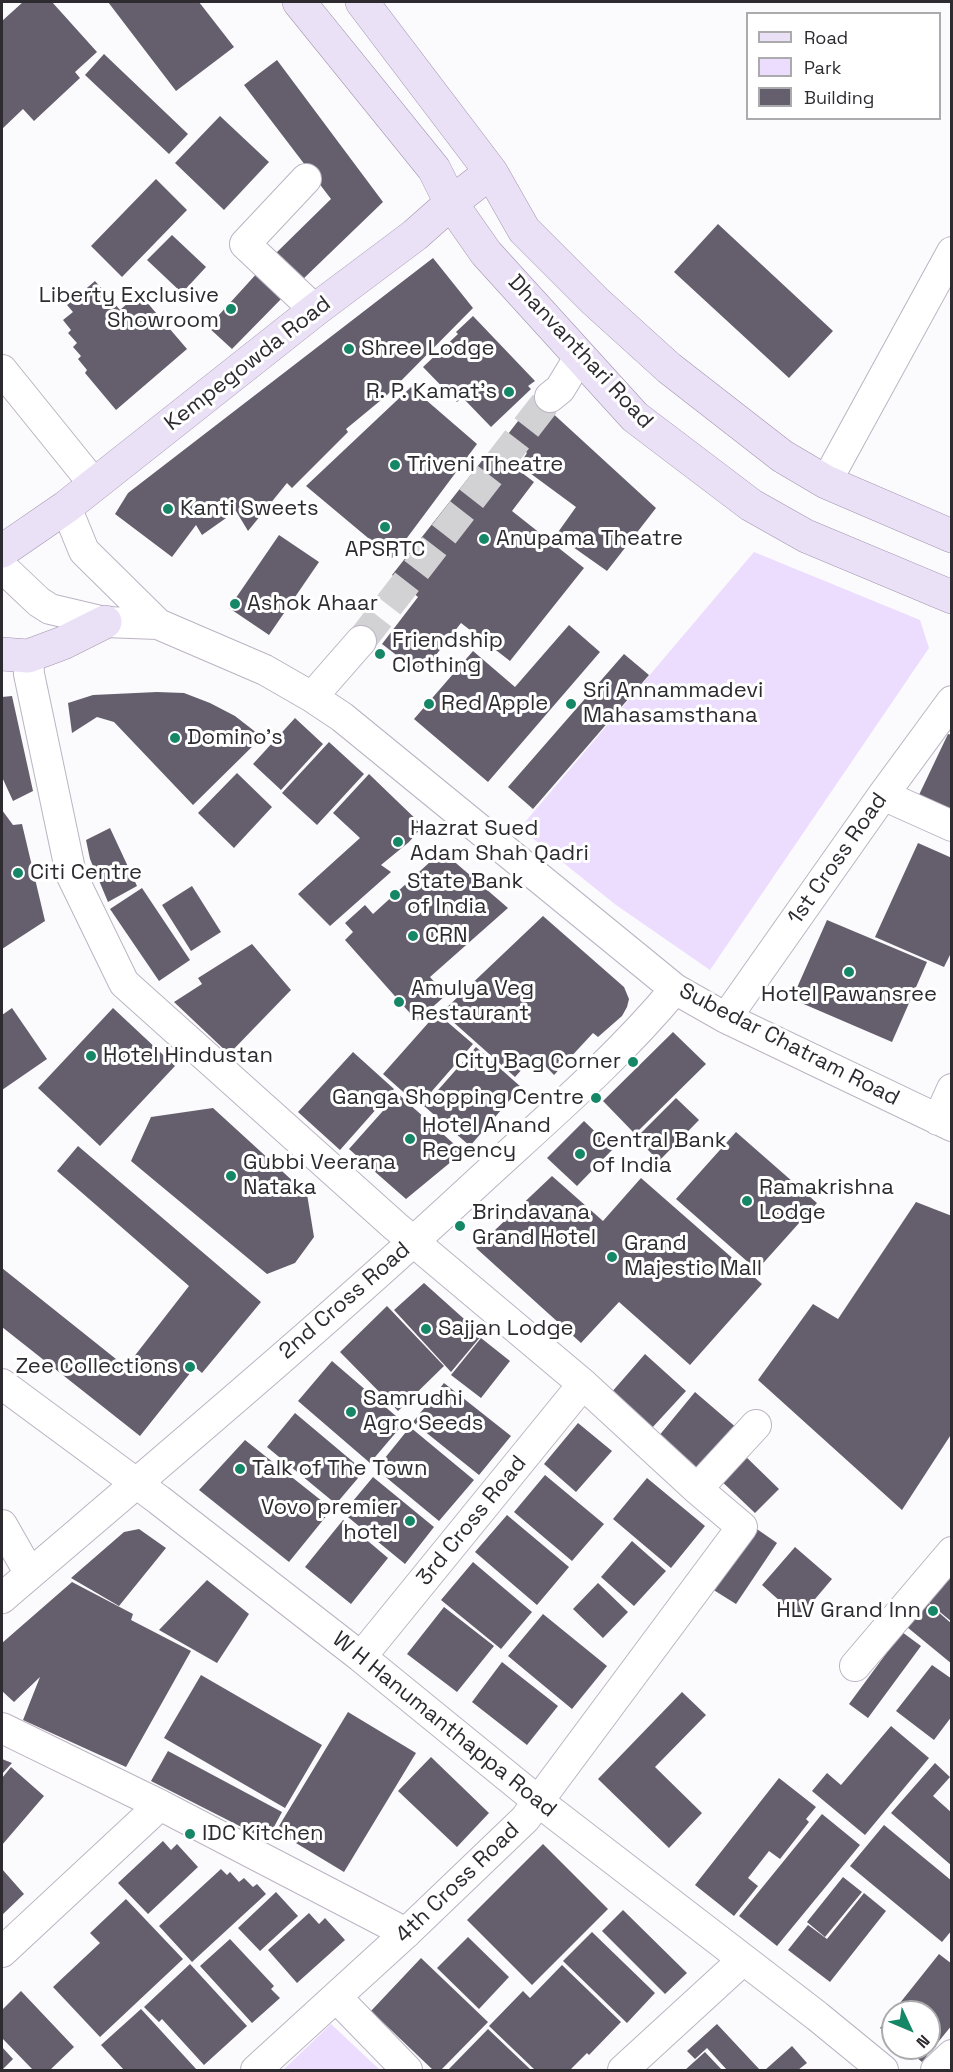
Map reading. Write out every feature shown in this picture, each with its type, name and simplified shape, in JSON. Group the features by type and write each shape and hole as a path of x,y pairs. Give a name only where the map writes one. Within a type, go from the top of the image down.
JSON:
{"main road":[{"name":"Dhanvanthari Road","path":"299,2 434,169 451,203 486,253 635,417 751,506 806,536 951,597"},
{"name":"Dhanvanthari Road","path":"362,2 491,172 524,230 603,308 679,376 782,456 826,482 951,536"},
{"name":"Kempegowda Road","path":"2,551 66,507 315,310 415,235 491,172"},
{"path":"15,655 63,642 105,622"}],"street":[{"path":"306,178 245,244 315,310"},
{"path":"826,482 951,252"},
{"path":"549,398 560,389 580,356"},
{"path":"2,370 94,484"},
{"path":"66,507 84,551 158,624"},
{"name":"Subedar Chatram Road","path":"2,567 39,602 50,609 105,622 158,624 265,670 312,697 342,717 675,989 726,1018 945,1123"},
{"path":"312,697 361,641"},
{"path":"15,655 29,675 71,874 124,983 413,1242 583,1384 697,1489 756,1425"},
{"name":"1st Cross Road","path":"726,1018 882,795 951,701"},
{"path":"882,795 951,826"},
{"name":"2nd Cross Road","path":"2,1598 137,1484 413,1242 649,1020 675,989"},
{"path":"945,1123 951,1089"},
{"name":"W H Hanumanthappa Road","path":"2,1384 137,1484 361,1657 539,1802 817,2016 883,2070"},
{"name":"3rd Cross Road","path":"361,1657 583,1384"},
{"name":"4th Cross Road","path":"256,2070 406,1933 525,1819 539,1802 742,1527 697,1489"},
{"path":"2,1525 30,1574"},
{"path":"855,1666 951,1552"},
{"path":"2,1728 160,1805 406,1933"},
{"path":"2,1952 160,1805"},
{"path":"623,2070 743,1960"},
{"path":"336,1997 407,2070"},
{"path":"936,2070 951,2055"}],"green space":[{"path":"754,552 920,620 929,648 710,970 616,905 520,828"},
{"path":"331,2024 380,2070 283,2070"}],"building":[{"path":"23,2 52,2 97,52 75,72 80,78 34,121 23,109 2,129 2,21"},
{"path":"108,2 199,2 234,47 176,91"},
{"path":"104,54 188,134 169,154 85,75"},
{"path":"277,60 383,202 301,281 273,256 331,199 244,85"},
{"path":"220,116 269,162 224,210 175,163"},
{"path":"156,179 187,210 122,277 91,246"},
{"path":"718,224 833,331 789,378 674,272"},
{"path":"172,235 206,267 182,293 147,260"},
{"path":"433,258 473,308 386,396 346,429 348,432 292,488 287,483 248,531 236,511 202,535 196,525 172,557 115,514 128,493"},
{"path":"259,271 285,295 232,349 208,327"},
{"path":"95,281 120,310 139,293 187,349 116,410 85,373 87,370 78,359 81,356 73,347 77,343 68,333 71,330 63,320 73,312 67,305"},
{"path":"473,316 535,381 528,386 531,389 491,427 462,397 457,402 423,367 458,334 456,332"},
{"name":"Triveni Theatre","path":"411,387 477,444 392,558 306,486"},
{"path":"536,398 656,508 607,571 556,535 576,507 519,465 527,453 508,434"},
{"name":"Anupama Theatre","path":"488,453 514,474 517,469 534,482 512,511 584,568 510,661 461,623 421,674 382,644 418,597 392,575"},
{"path":"279,535 319,562 269,635 229,608"},
{"path":"569,625 600,652 488,782 414,719 473,651 515,687"},
{"path":"624,654 649,675 533,809 508,787"},
{"path":"184,693 210,703 235,716 262,737 193,805 114,722 97,717 72,733 68,703 93,695"},
{"path":"12,696 33,791 13,801 2,777 2,697"},
{"path":"295,718 323,744 281,790 253,764"},
{"path":"948,734 952,735 952,813 918,797"},
{"path":"329,742 364,774 317,825 282,793"},
{"path":"237,773 272,807 234,848 198,813"},
{"path":"369,774 423,826 409,842 381,865 391,872 330,926 298,894 360,838 333,813"},
{"name":"Citi Centre","path":"2,810 13,825 22,824 45,921 2,949"},
{"path":"110,828 137,886 108,902 90,859 86,840"},
{"path":"918,843 952,858 952,951 944,967 875,937"},
{"name":"CRN","path":"442,851 508,908 430,977 446,995 417,1021 345,940 353,932 345,923 365,905 373,914"},
{"path":"192,886 221,932 191,951 162,905"},
{"path":"142,888 190,960 159,981 110,909"},
{"path":"543,916 624,987 629,999 622,1016 598,1037 593,1033 554,1075 535,1055 515,1077 442,1012"},
{"path":"827,920 927,962 892,1042 792,999"},
{"path":"252,944 291,990 229,1054 174,1002 202,984 198,978"},
{"path":"12,1008 47,1059 2,1090 2,1015"},
{"path":"113,1008 175,1066 100,1146 38,1088"},
{"path":"437,1013 473,1044 419,1106 383,1074"},
{"path":"673,1032 706,1064 635,1134 603,1101"},
{"path":"476,1047 521,1087 470,1146 424,1106"},
{"path":"353,1052 394,1089 340,1150 298,1112"},
{"path":"398,1094 463,1152 406,1199 349,1149"},
{"path":"676,1098 699,1120 659,1161 636,1138"},
{"path":"213,1108 307,1194 314,1237 295,1263 267,1274 131,1161 151,1117"},
{"name":"Central Bank of India","path":"584,1121 613,1149 577,1186 547,1158"},
{"name":"Ramakrishna Lodge","path":"736,1132 817,1203 757,1270 676,1199"},
{"path":"78,1146 261,1302 202,1373 195,1367 140,1436 2,1327 2,1268 126,1367 189,1286 57,1171"},
{"path":"552,1176 603,1221 641,1178 762,1284 690,1365 619,1302 581,1343 476,1248"},
{"path":"916,1202 952,1216 952,1433 902,1510 758,1380 813,1304 838,1319"},
{"path":"424,1283 482,1335 451,1372 394,1310"},
{"path":"387,1306 444,1366 398,1411 340,1352"},
{"path":"481,1338 510,1361 481,1398 451,1375"},
{"path":"645,1354 686,1391 651,1429 611,1393"},
{"name":"Samrudhi Agro Seeds","path":"332,1361 404,1423 370,1463 298,1401"},
{"path":"444,1383 511,1436 479,1475 413,1422"},
{"path":"695,1392 738,1429 698,1472 658,1437"},
{"path":"295,1413 364,1471 336,1504 267,1447"},
{"path":"578,1423 612,1451 576,1492 544,1464"},
{"path":"410,1427 474,1480 439,1521 376,1469"},
{"path":"245,1440 332,1509 289,1562 199,1490"},
{"path":"740,1451 779,1489 755,1513 716,1476"},
{"path":"545,1475 604,1524 572,1561 514,1512"},
{"path":"373,1477 434,1527 405,1564 343,1513"},
{"path":"647,1478 705,1526 671,1568 613,1519"},
{"path":"507,1515 569,1567 537,1605 475,1552"},
{"path":"343,1520 388,1558 351,1604 305,1567"},
{"path":"754,1527 777,1543 736,1604 712,1589"},
{"path":"139,1529 166,1548 119,1606 71,1578 124,1532"},
{"path":"632,1541 666,1571 634,1606 601,1577"},
{"path":"795,1547 832,1579 799,1618 762,1585"},
{"path":"473,1562 532,1612 501,1649 441,1600"},
{"path":"950,1578 952,1579 952,1622 929,1603"},
{"path":"207,1580 249,1614 217,1663 159,1630"},
{"path":"72,1582 133,1614 131,1620 191,1651 126,1767 23,1720 40,1677 14,1702 2,1691 2,1643"},
{"path":"598,1583 628,1612 603,1638 573,1609"},
{"path":"928,1603 952,1624 952,1664 907,1627"},
{"path":"444,1607 494,1646 457,1692 407,1654"},
{"path":"543,1614 607,1666 572,1709 508,1656"},
{"path":"902,1632 921,1646 868,1718 849,1704"},
{"path":"502,1662 558,1706 527,1745 472,1702"},
{"path":"932,1665 952,1679 952,1716 934,1740 896,1711"},
{"path":"201,1675 322,1745 285,1808 164,1738"},
{"path":"682,1692 706,1715 655,1767 702,1813 669,1848 598,1779"},
{"path":"348,1712 416,1753 344,1872 276,1831"},
{"path":"891,1726 929,1758 865,1835 812,1791 827,1773 841,1785"},
{"path":"168,1751 282,1812 267,1840 151,1781"},
{"path":"431,1757 489,1813 457,1847 398,1791"},
{"path":"2,1759 12,1763 2,1774"},
{"path":"935,1763 950,1777 933,1796 952,1813 952,1866 891,1813"},
{"path":"11,1767 44,1796 2,1845 2,1778"},
{"path":"779,1778 816,1807 806,1819 809,1822 780,1859 769,1851 748,1878 758,1886 734,1916 695,1885"},
{"path":"822,1814 860,1845 777,1946 739,1916"},
{"path":"884,1825 952,1881 952,1930 942,1942 850,1866"},
{"path":"163,1841 171,1850 177,1844 198,1867 148,1914 118,1883"},
{"path":"543,1844 608,1909 532,1985 467,1920"},
{"path":"2,1869 24,1894 2,1915"},
{"path":"221,1869 227,1875 230,1872 239,1882 244,1878 253,1887 257,1884 266,1894 192,1962 159,1926"},
{"path":"843,1877 862,1892 825,1937 807,1922"},
{"path":"276,1892 298,1916 260,1951 238,1928"},
{"path":"864,1893 886,1911 830,1982 788,1950 808,1925 827,1939"},
{"path":"126,1899 183,1959 100,2037 53,1987 100,1943 90,1933"},
{"path":"623,1910 687,1973 665,1994 602,1931"},
{"path":"309,1913 319,1924 325,1918 345,1940 297,1983 268,1950"},
{"path":"592,1932 655,1993 627,2023 563,1961"},
{"path":"468,1937 509,1977 479,2009 437,1968"},
{"path":"230,1939 274,1986 271,1989 280,1998 252,2023 200,1966"},
{"path":"939,1954 952,1964 952,2025 941,2039 941,2000 902,2000"},
{"path":"421,1958 488,2022 441,2070 433,2070 371,2011"},
{"path":"190,1964 247,2026 204,2065 162,2019 159,2022 144,2007"},
{"path":"562,1965 621,2022 589,2055 587,2053 570,2070 535,2070 489,2026 523,1991 530,1998"},
{"path":"21,1991 74,2047 50,2070 33,2070 2,2038 2,2010"},
{"path":"141,2009 197,2070 124,2070 101,2045"},
{"path":"717,2024 760,2070 727,2070 707,2048 695,2059 687,2051"},
{"path":"488,2029 531,2070 448,2070"},
{"path":"792,2046 807,2063 798,2070 765,2070"},
{"path":"2,2047 13,2059 2,2070"},
{"path":"705,2052 722,2070 685,2070"}],"tunnel":[{"path":"361,641 550,397"}],"place":[{"name":"Liberty Exclusive Showroom","path":"231,309"},
{"name":"Shree Lodge","path":"349,349"},
{"name":"R. P. Kamat's","path":"509,392"},
{"name":"Triveni Theatre","path":"395,465"},
{"name":"Kanti Sweets","path":"168,509"},
{"name":"APSRTC","path":"385,527"},
{"name":"Anupama Theatre","path":"484,539"},
{"name":"Ashok Ahaar","path":"235,604"},
{"name":"Friendship Clothing","path":"380,654"},
{"name":"Red Apple","path":"429,704"},
{"name":"Sri Annammadevi Mahasamsthana","path":"571,704"},
{"name":"Domino's","path":"175,738"},
{"name":"Hazrat Sued Adam Shah Qadri","path":"398,842"},
{"name":"Citi Centre","path":"18,873"},
{"name":"State Bank of India","path":"395,895"},
{"name":"CRN","path":"413,936"},
{"name":"Hotel Pawansree","path":"849,972"},
{"name":"Amulya Veg Restaurant","path":"399,1002"},
{"name":"Hotel Hindustan","path":"91,1056"},
{"name":"City Bag Corner","path":"633,1062"},
{"name":"Ganga Shopping Centre","path":"596,1098"},
{"name":"Hotel Anand Regency","path":"410,1139"},
{"name":"Central Bank of India","path":"580,1154"},
{"name":"Gubbi Veerana Nataka","path":"231,1176"},
{"name":"Ramakrishna Lodge","path":"747,1201"},
{"name":"Brindavana Grand Hotel","path":"460,1226"},
{"name":"Grand Majestic Mall","path":"612,1257"},
{"name":"Sajjan Lodge","path":"426,1329"},
{"name":"Zee Collections","path":"190,1367"},
{"name":"Samrudhi Agro Seeds","path":"351,1412"},
{"name":"Talk of The Town","path":"240,1469"},
{"name":"Vovo premier hotel","path":"410,1521"},
{"name":"HLV Grand Inn","path":"933,1611"},
{"name":"IDC Kitchen","path":"190,1834"}]}
